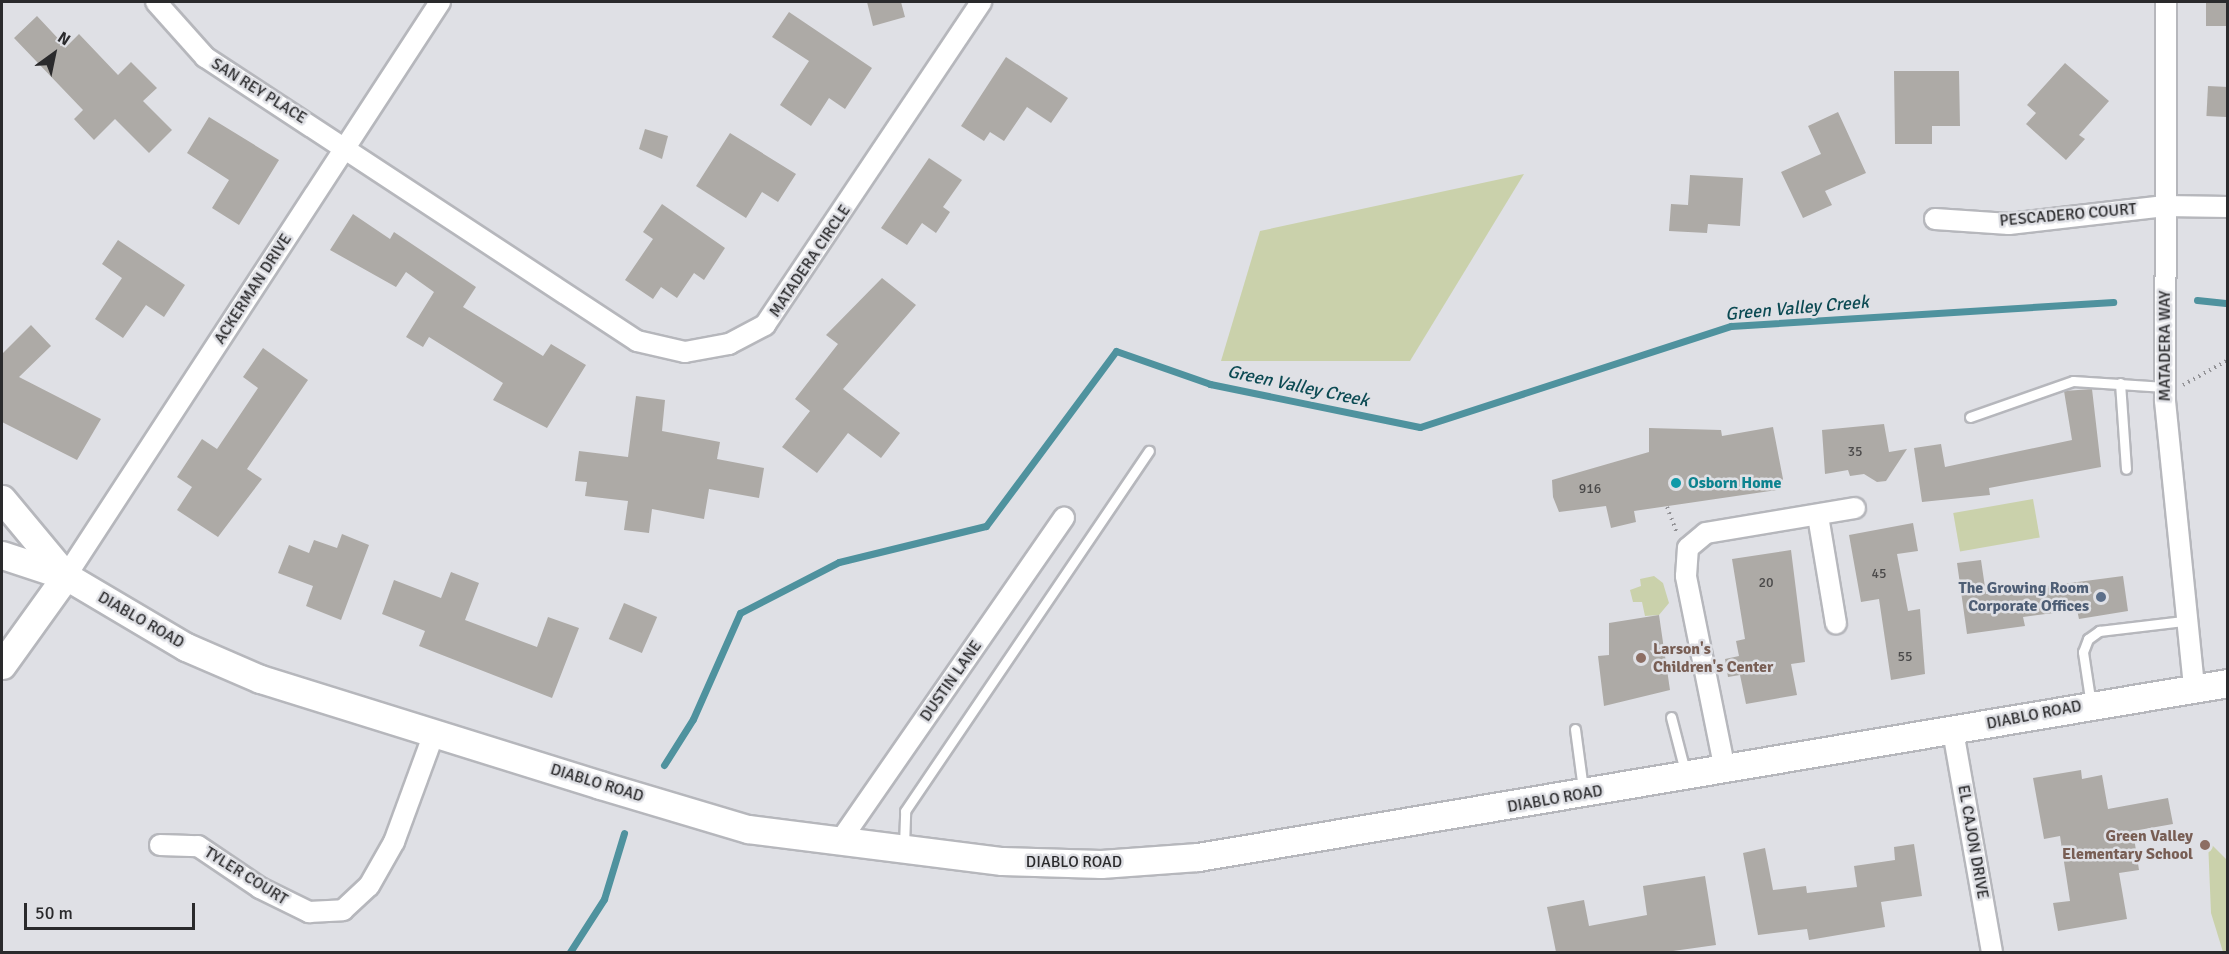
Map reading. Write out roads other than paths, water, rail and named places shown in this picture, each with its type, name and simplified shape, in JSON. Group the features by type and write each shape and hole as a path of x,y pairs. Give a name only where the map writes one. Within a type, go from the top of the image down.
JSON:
{"street":[{"name":"SAN REY PLACE","path":"156,2 205,57 345,146"},
{"name":"ACKERMAN DRIVE","path":"66,576 440,2"},
{"name":"MATADERA CIRCLE","path":"345,146 637,341 685,352 729,344 765,325 792,291 981,2"},
{"name":"MATADERA WAY","path":"2166,2 2165,387 2184,621 2194,688"},
{"name":"PESCADERO COURT","path":"1935,219 2009,224 2165,206 2228,207"},
{"path":"2,500 66,576"},
{"path":"1725,770 1686,576 1688,548 1706,533 1856,508"},
{"path":"1818,516 1836,624"},
{"name":"DUSTIN LANE","path":"838,844 1064,518"},
{"path":"2,555 66,576"},
{"path":"2,665 66,576"},
{"name":"DIABLO ROAD","path":"66,576 186,647 249,674 748,829 838,844 904,851 1101,864 1198,857 1584,794 2228,682"},
{"name":"EL CAJON DRIVE","path":"1953,731 1992,952"},
{"name":"TYLER COURT","path":"160,845 198,846 260,888 309,912 343,910 369,886 394,842 434,733"}],"lane":[{"path":"1970,417 2073,381 2165,387"},
{"path":"2120,383 2126,469"},
{"path":"904,851 906,811 1149,451"},
{"path":"2091,705 2084,652 2099,631 2184,621"},
{"path":"1671,717 1686,776"},
{"path":"1575,729 1584,794"}],"waterway":[{"name":"Green Valley Creek","path":"2197,300 2228,303"},
{"name":"Green Valley Creek","path":"664,765 693,719 740,613 839,562 986,526 1116,351 1210,384 1420,427 1731,326 2113,302"},
{"name":"Green Valley Creek","path":"570,952 604,899 624,833"}],"place":[{"name":"Osborn Home","path":"1676,483"},
{"name":"The Growing Room Corporate Offices","path":"2101,597"},
{"name":"Larson's Children's Center","path":"1641,658"},
{"name":"Green Valley Elementary School","path":"2205,845"}]}
